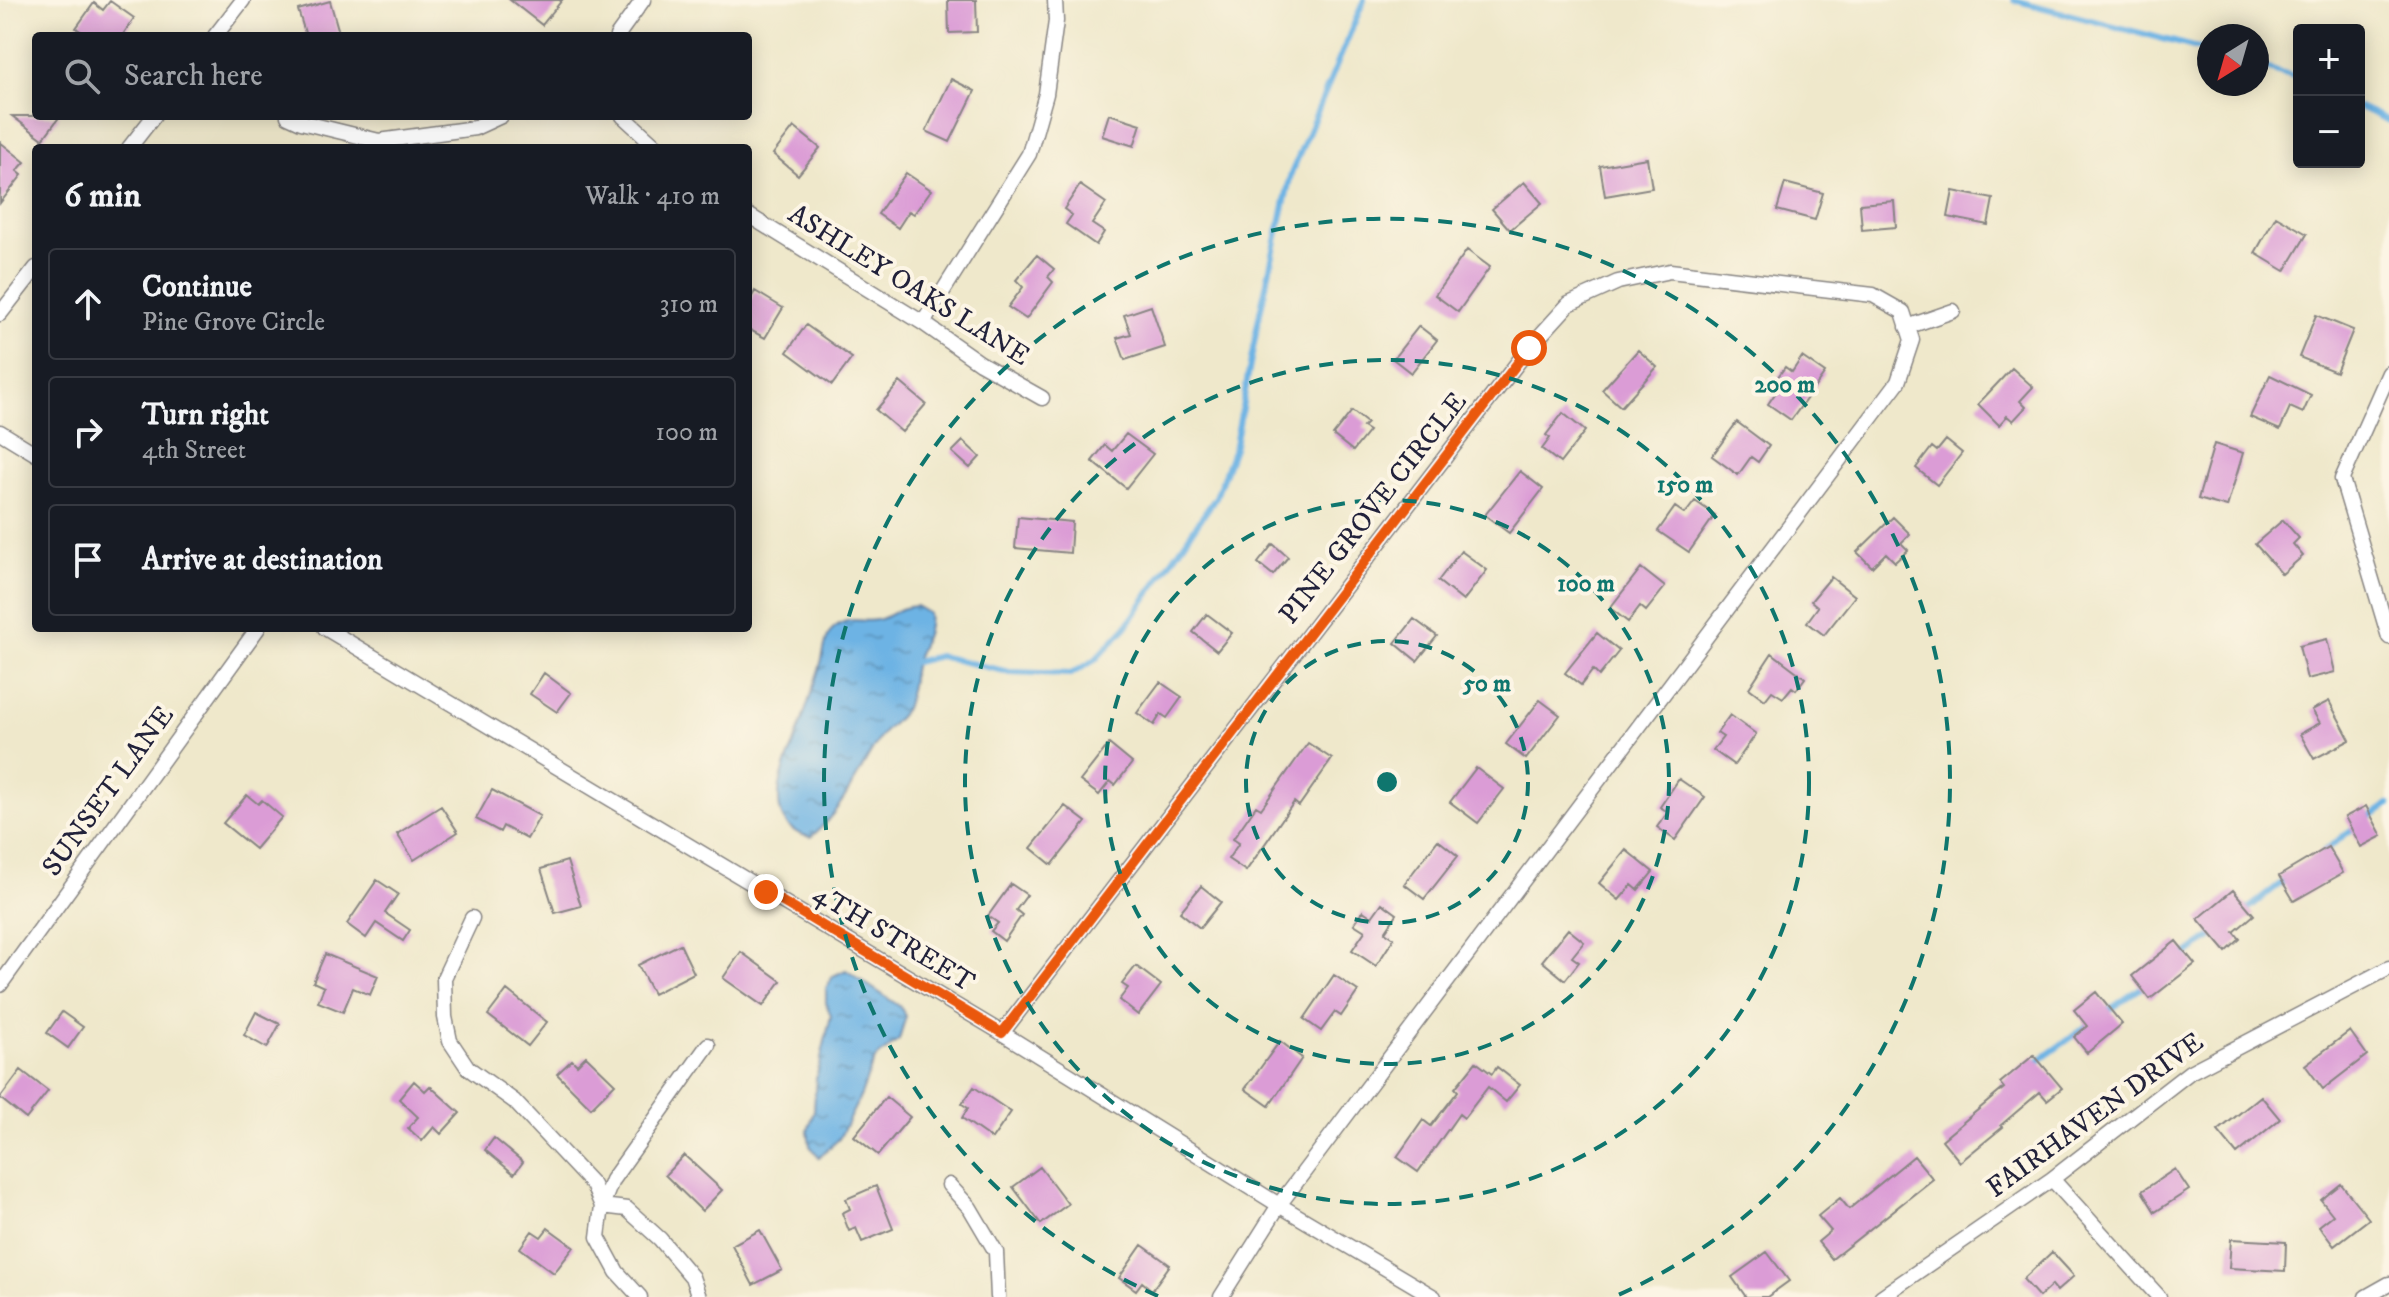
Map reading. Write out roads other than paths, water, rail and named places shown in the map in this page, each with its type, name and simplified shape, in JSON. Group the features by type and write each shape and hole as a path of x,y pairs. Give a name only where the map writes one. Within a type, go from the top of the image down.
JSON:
{"street":[{"path":"218,32 243,0"},
{"path":"620,32 643,0"},
{"path":"923,323 1029,154 1046,94 1056,21 1055,0"},
{"path":"132,144 151,120"},
{"path":"297,120 379,141 475,128 492,120"},
{"path":"627,120 654,144"},
{"name":"ASHLEY OAKS LANE","path":"752,217 923,323 980,363 1042,398"},
{"name":"PINE GROVE CIRCLE","path":"1002,1033 1529,348 1569,304 1618,282 1670,271 1873,295 1903,312 1907,327"},
{"path":"0,314 32,273"},
{"path":"1221,1297 1279,1205 1898,382 1912,340 1907,327 1953,311"},
{"path":"2389,373 2342,479 2389,637"},
{"path":"0,432 32,452"},
{"name":"SUNSET LANE","path":"0,985 255,632"},
{"name":"4TH STREET","path":"332,632 1002,1033 1434,1297"},
{"path":"472,918 444,978 445,1017 450,1041 468,1068 514,1101 593,1185 602,1206"},
{"name":"FAIRHAVEN DRIVE","path":"1881,1297 2052,1179 2190,1072 2389,968"},
{"path":"640,1297 617,1272 598,1237 602,1206 612,1180 708,1045"},
{"path":"2052,1179 2159,1297"},
{"path":"949,1185 970,1208 996,1252 998,1297"},
{"path":"602,1206 627,1209 660,1239 692,1277 699,1297"},
{"path":"2366,1297 2389,1284"}],"water":[{"path":"916,606 928,613 928,627 914,666 905,708 881,736 832,815 811,837 798,833 781,814 780,785 829,635 846,621 876,620 903,608"},
{"path":"846,970 899,1006 906,1016 899,1040 876,1058 839,1139 819,1157 810,1146 808,1131 831,1016 826,1003 826,988 833,976"}],"waterway":[{"path":"915,662 939,656 1009,672 1071,674 1095,660 1126,627 1216,497 1235,445 1291,174 1364,0"},
{"path":"2014,0 2197,48"},
{"path":"2269,69 2293,77"},
{"path":"2365,110 2389,121"},
{"path":"2365,820 2389,804"},
{"path":"2324,851 2356,826"},
{"path":"2244,912 2289,877"},
{"path":"2183,957 2217,933"},
{"path":"2105,1013 2145,985"},
{"path":"2034,1064 2090,1024"}]}
